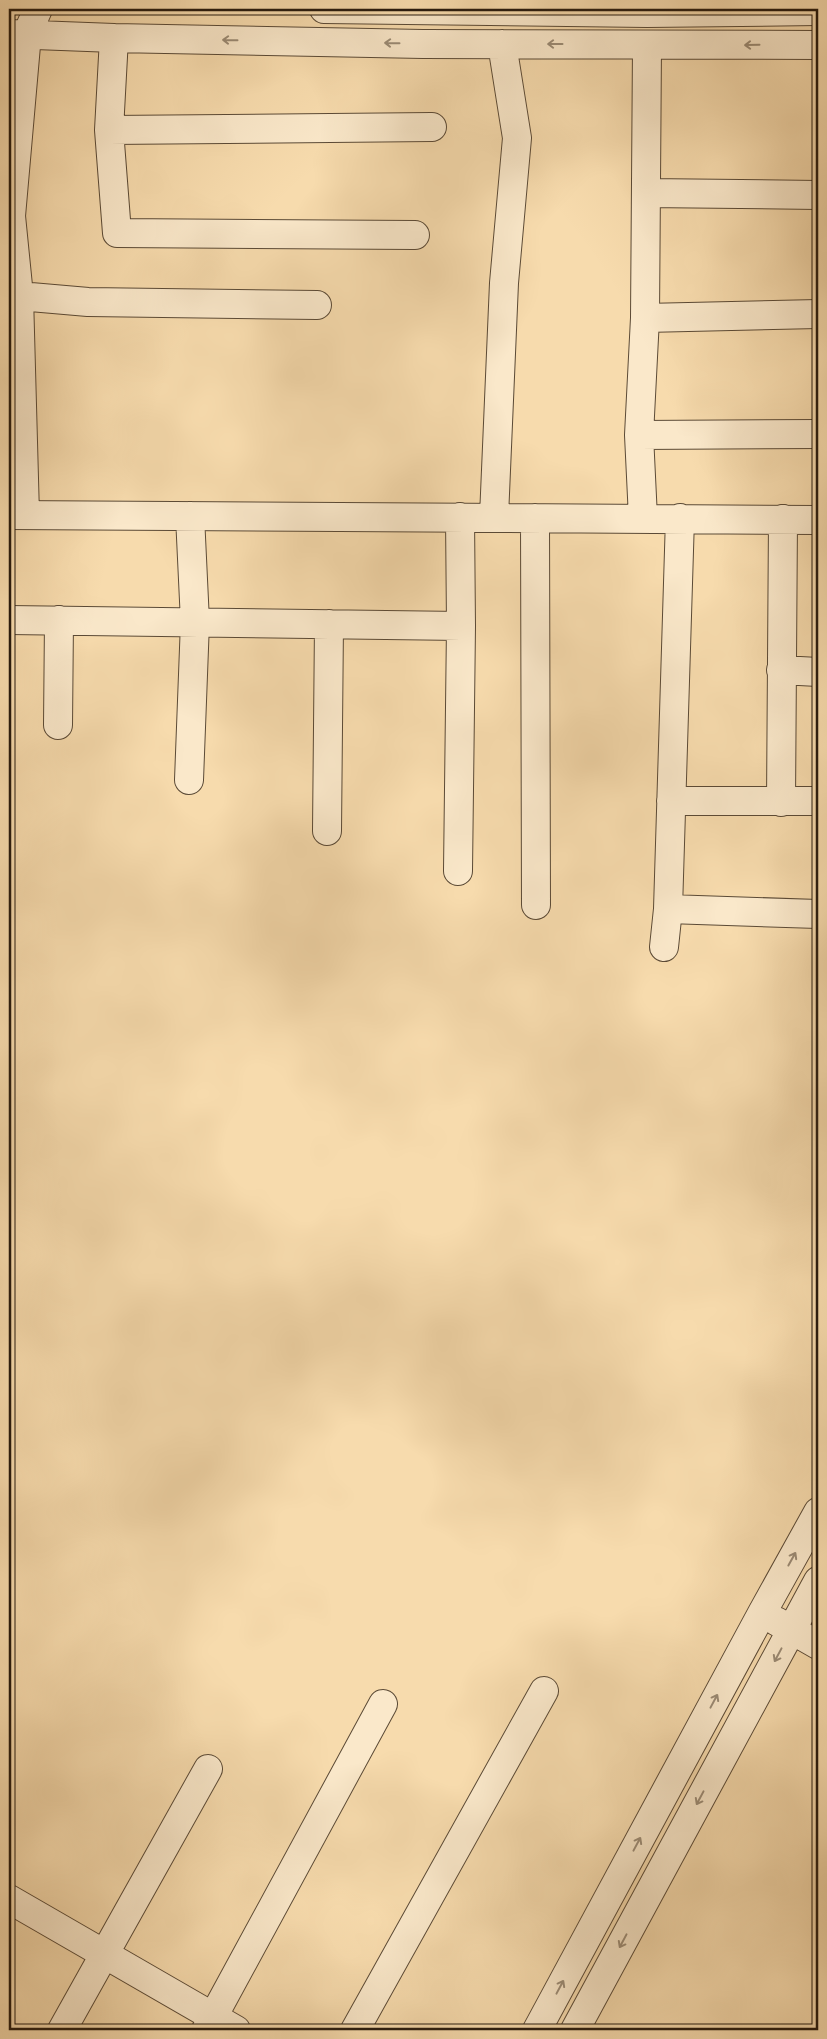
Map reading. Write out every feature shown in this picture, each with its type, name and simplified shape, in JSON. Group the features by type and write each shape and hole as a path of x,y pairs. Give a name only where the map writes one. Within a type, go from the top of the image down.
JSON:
{"street":[{"path":"38,9 18,34 10,216 19,296 17,515 818,520"},
{"path":"324,9 597,10 647,12 789,9 818,11"},
{"path":"783,44 789,9"},
{"path":"594,44 597,10"},
{"path":"18,34 114,38 423,44 818,45"},
{"path":"114,38 109,130 117,233 415,235"},
{"path":"494,517 504,283 517,138 502,44"},
{"path":"642,518 639,435 645,318 647,46"},
{"path":"109,130 432,127"},
{"path":"646,193 818,195"},
{"path":"19,296 88,302 317,305"},
{"path":"645,318 818,314"},
{"path":"639,435 818,434"},
{"path":"189,780 195,622 190,516"},
{"path":"458,871 461,626 460,517"},
{"path":"535,518 536,905"},
{"path":"664,947 668,909 680,518"},
{"path":"781,802 783,519"},
{"path":"9,620 461,626"},
{"path":"58,725 59,620"},
{"path":"327,831 329,624"},
{"path":"781,670 818,672"},
{"path":"671,801 818,801"},
{"path":"668,909 818,914"},
{"path":"537,2030 818,1512"},
{"path":"575,2030 818,1581"},
{"path":"762,1613 818,1645"},
{"path":"355,2030 544,1691"},
{"path":"9,1898 105,1953 218,2026 383,1704"},
{"path":"62,2030 208,1769"}]}
